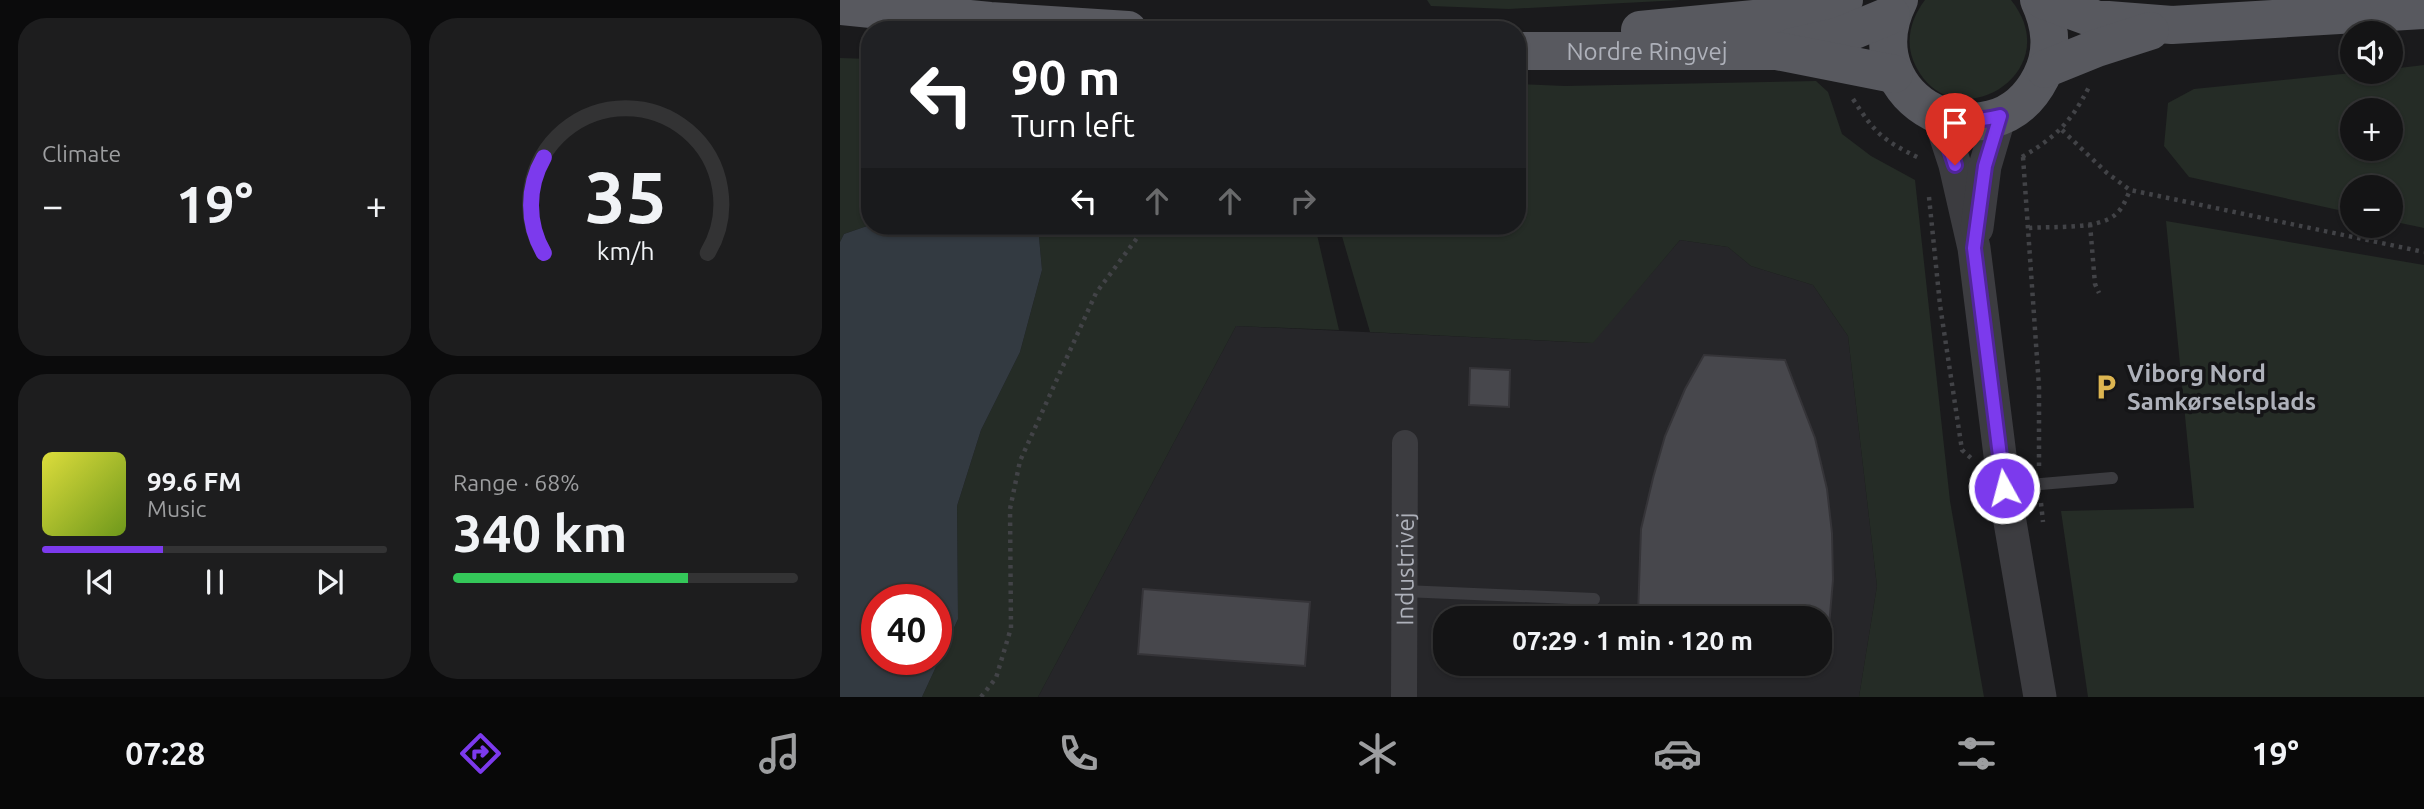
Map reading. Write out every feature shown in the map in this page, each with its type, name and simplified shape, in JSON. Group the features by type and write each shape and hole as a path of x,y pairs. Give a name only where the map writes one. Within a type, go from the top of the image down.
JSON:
{"main road":[{"path":"1526,40 1805,14 1844,0"},
{"path":"2041,0 2095,19 2172,25 2424,10"},
{"path":"1895,7 1887,34 1888,55 1894,74 1906,92 1920,106 1939,116 1959,121 1980,121 2000,116 2027,97 2045,69 2050,51 2050,33 2041,0"},
{"path":"840,6 990,21"},
{"name":"Nordre Ringvej","path":"1777,51 1840,36 1895,7"},
{"path":"2045,69 2097,48 2172,25"},
{"name":"Nordre Ringvej","path":"1526,51 1777,51 1894,74"}],"street":[{"path":"1939,116 1955,165 1974,248 2004,488 2040,697"},
{"path":"1974,248 1985,166 2000,116"},
{"name":"Industrivej","path":"1404,697 1405,443"}],"lane":[{"path":"2004,488 2112,478"},
{"path":"1404,590 1594,599"}],"path":[{"path":"2062,130 2107,173 2130,190 2424,252"},
{"path":"2023,157 2039,387 2040,484 2044,534"},
{"path":"1928,187 1940,305 1962,450 2004,488"},
{"path":"2029,228 2103,222 2115,215 2130,190"},
{"path":"2090,224 2095,285 2099,293"},
{"path":"981,697 996,678 1011,628 1010,509 1020,461 1096,293 1139,235"}],"shaded area":[{"path":"1427,0 1681,0 1509,9 1431,6"},
{"path":"1925,0 2011,0 2025,28 2026,53 2015,74 1997,90 1975,98 1951,97 1929,85 1913,60 1910,44 1913,21"},
{"path":"840,58 861,59 861,228 844,234 840,242"},
{"path":"2424,65 2424,228 2403,224 2403,175 2340,175 2340,210 2189,177 2164,146 2168,103 2194,89 2340,74 2340,84 2403,84 2403,68"},
{"path":"1816,81 1828,92 1842,134 1871,156 1915,180 1950,501 1984,697 1859,697 1877,586 1848,336 1813,285 1751,266 1728,247 1680,240 1593,343 1370,332 1342,235 1526,235 1526,84"},
{"path":"2166,221 2424,265 2424,697 2088,697 2061,511 2194,508"},
{"path":"861,228 861,235 1039,235 1042,270 1020,352 981,430 957,506 958,619 952,632 952,584 861,584 861,675 932,675 922,697 840,697 840,242 844,234"},
{"path":"1039,235 1317,235 1339,330 1236,326 1038,697 922,697 932,675 952,675 952,632 958,619 957,506 981,430 1020,352 1042,270"},
{"path":"1680,240 1728,247 1751,266 1813,285 1848,336 1877,586 1859,697 1038,697 1236,326 1592,343"}],"building":[{"path":"1704,355 1785,360 1815,438 1827,489 1832,533 1831,606 1638,606 1641,529 1665,436 1685,389"},
{"path":"1470,368 1510,370 1509,407 1469,405"},
{"path":"1143,589 1310,602 1305,666 1138,654"}],"place":[{"name":"Viborg Nord Samkørselsplads","path":"2106,387"}],"route":[{"path":"1955,165 1939,116 1959,121 1980,121 2000,116 1985,166 1974,248 2004,488"}]}
